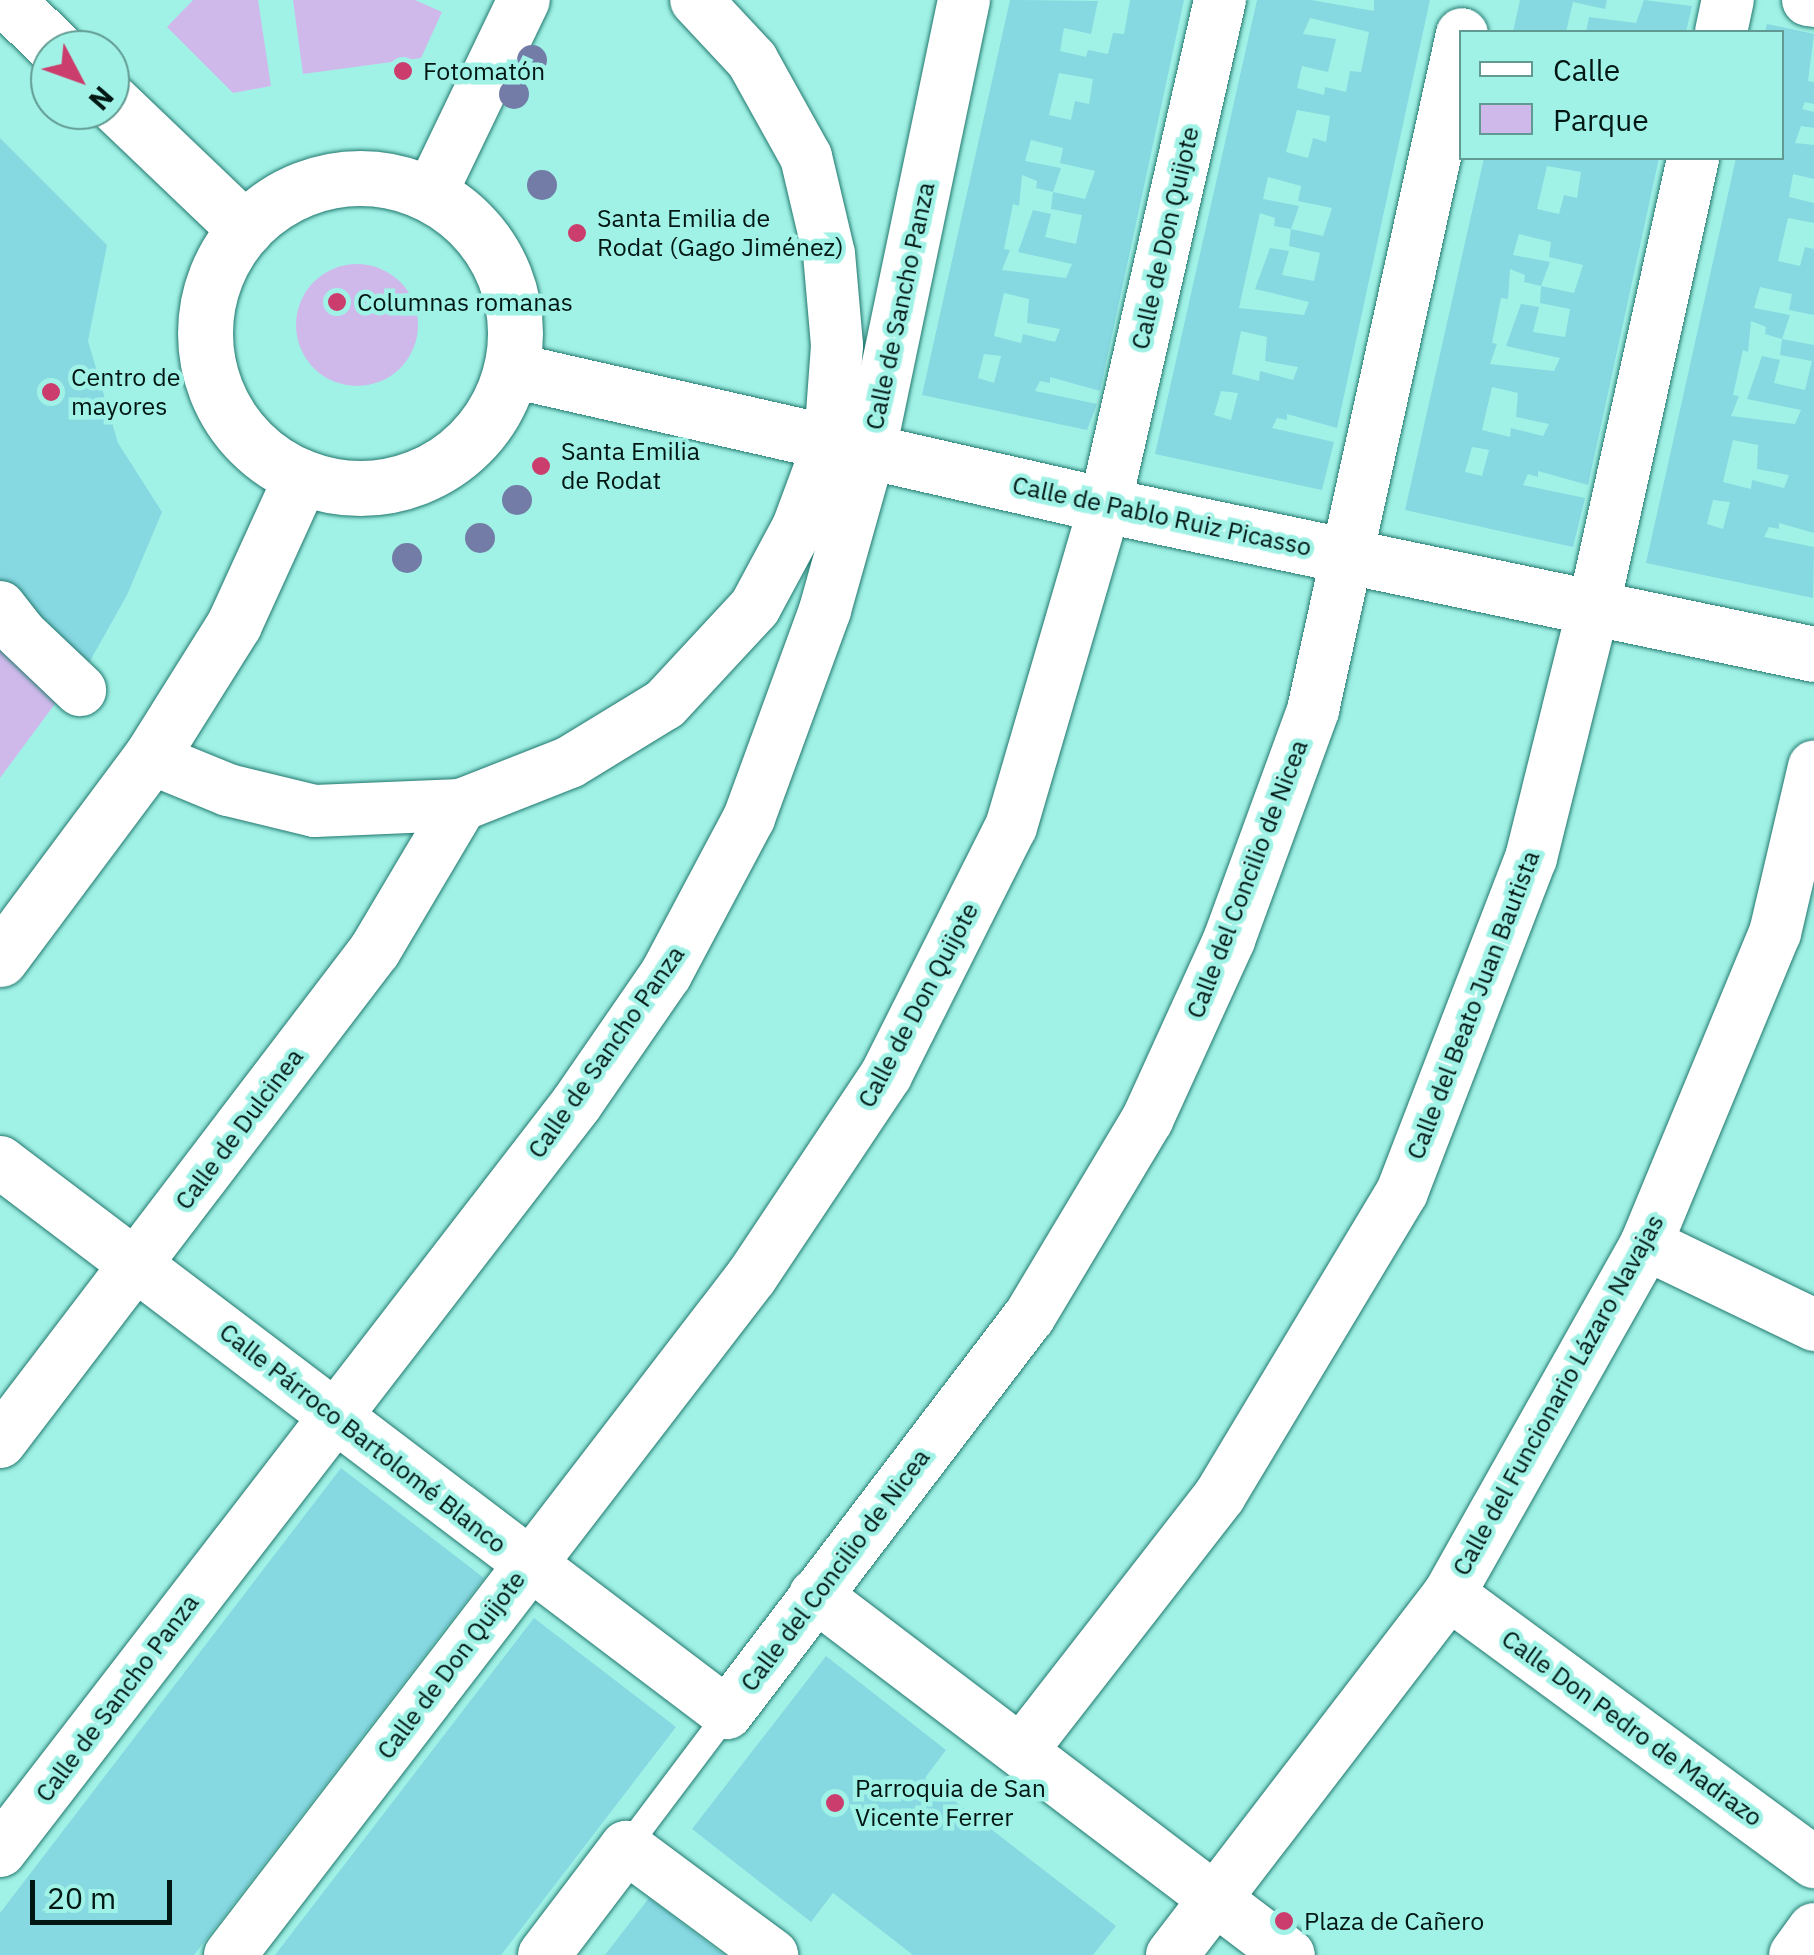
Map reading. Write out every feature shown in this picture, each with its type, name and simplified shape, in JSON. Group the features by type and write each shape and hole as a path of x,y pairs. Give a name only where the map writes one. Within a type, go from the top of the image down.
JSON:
{"street":[{"path":"6,0 37,30"},
{"path":"431,193 524,0"},
{"path":"150,758 228,790 315,810 461,805 570,762 664,704 755,607 798,528 850,446 830,254 806,157 752,60 696,0"},
{"name":"Calle de Sancho Panza","path":"0,1851 577,1102 666,974 750,818 826,610 850,446 964,0"},
{"name":"Calle de Don Quijote","path":"230,1955 752,1276 886,1076 1011,827 1105,505 1220,0"},
{"name":"Calle del Concilio de Nicea","path":"1463,30 1469,0"},
{"path":"1721,30 1728,0"},
{"name":"Calle del Concilio de Nicea","path":"728,1712 1029,1316 1147,1120 1229,940 1306,727 1349,556 1459,47"},
{"path":"130,119 244,229"},
{"name":"Calle del Beato Juan Bautista","path":"1022,1751 1220,1495 1402,1192 1531,858 1593,610 1693,160"},
{"path":"382,178 431,193 473,224 503,268 516,318 512,370 490,419 453,458 405,482 353,489 300,477 258,451 227,414 208,368 205,318 217,270 244,229 284,197 332,179 382,178"},
{"name":"Calle de Pablo Ruiz Picasso","path":"512,370 1105,505 1814,654"},
{"path":"0,959 150,758 234,624 300,477"},
{"path":"0,607 20,634 80,690"},
{"name":"Calle del Funcionario Lázaro Navajas","path":"1172,1955 1449,1594 1646,1244 1775,933 1814,767"},
{"name":"Calle de Dulcinea","path":"0,1442 374,950 461,805"},
{"name":"Calle Párroco Bartolomé Blanco","path":"0,1162 527,1564 728,1712"},
{"path":"1646,1244 1814,1326"},
{"name":"Calle Don Pedro de Madrazo","path":"1449,1594 1814,1862"},
{"path":"815,1595 1289,1955"},
{"path":"626,1847 772,1955"},
{"name":"Calle del Concilio de Nicea","path":"544,1955 626,1847"},
{"path":"1795,1955 1814,1929"}],"lane":[{"name":"Calle del Concilio de Nicea","path":"626,1847 728,1712"}],"green space":[{"path":"193,0 258,0 271,86 233,93 167,27"},
{"path":"293,0 415,0 442,12 421,58 303,74"},
{"path":"357,264 380,268 400,282 414,302 418,325 414,348 400,368 380,382 357,386 334,382 314,368 300,348 296,325 300,302 314,282 334,268"},
{"path":"0,626 63,693 0,778"}],"building":[{"path":"1010,0 1098,1 1091,34 1064,28 1060,51 1086,57 1088,50 1108,54 1113,33 1124,34 1130,0 1184,0 1100,391 1050,377 1050,383 1040,381 1035,391 1097,404 1087,430 922,395","holes":["1059,73 1093,79 1089,104 1075,101 1071,120 1049,115","1031,140 1063,148 1060,163 1095,171 1085,199 1053,192 1061,168 1025,161","1022,175 1037,181 1036,188 1053,192 1051,209 1082,215 1076,244 1045,237 1051,214 1033,210 1018,252 1072,264 1066,278 1002,270 1010,250 1004,249 1013,204 1019,206","1004,293 1029,299 1027,323 1060,329 1055,342 1023,334 1021,343 994,336","984,354 1001,356 994,383 978,378"]},
{"path":"1257,0 1311,0 1374,11 1374,0 1430,0 1337,428 1287,414 1287,420 1277,418 1272,428 1334,442 1322,490 1155,454","holes":["1310,18 1369,32 1361,72 1350,71 1346,92 1325,87 1324,95 1297,88 1302,66 1328,72 1336,39 1303,34","1297,110 1330,116 1326,142 1313,138 1308,158 1286,152","1268,177 1301,186 1298,201 1332,208 1323,236 1291,229 1299,206 1263,199","1260,213 1275,218 1274,226 1291,229 1289,246 1320,253 1314,281 1282,275 1289,251 1270,248 1255,289 1309,302 1304,315 1239,308","1241,331 1267,337 1265,361 1298,367 1293,380 1260,371 1259,381 1232,374","1221,391 1238,393 1231,420 1214,415"]},
{"path":"1520,0 1607,0 1605,9 1573,2 1566,30 1513,30"},
{"path":"1644,0 1692,6 1686,30 1586,30 1589,17 1636,23"},
{"path":"1767,24 1814,34 1808,81 1814,82 1814,104 1805,102 1802,109 1814,112 1814,128 1801,126 1795,143 1814,145 1814,179 1793,174 1789,197 1814,203 1814,223 1788,218 1778,261 1800,266 1805,247 1814,249 1814,315 1789,310 1792,294 1760,287 1754,308 1790,315 1782,339 1814,345 1814,533 1779,523 1779,529 1769,527 1764,537 1814,547 1813,598 1646,563 1736,160 1784,160 1784,30 1766,30","holes":["1751,321 1766,327 1765,334 1782,339 1780,355 1812,361 1805,390 1774,383 1780,360 1762,356 1747,399 1801,410 1795,424 1731,416 1739,396 1733,395 1743,350 1748,352","1733,440 1758,445 1757,469 1789,475 1784,488 1752,480 1751,489 1723,482","1713,500 1730,502 1723,529 1707,524"]},
{"name":"Centro de mayores","path":"0,138 107,245 88,341 118,443 162,512 127,595 81,677 0,597"},
{"path":"1484,160 1659,160 1588,485 1538,471 1538,477 1528,474 1523,485 1585,498 1573,547 1405,510","holes":["1547,166 1581,172 1577,198 1564,195 1559,214 1537,209","1519,234 1551,242 1549,257 1583,265 1574,293 1541,286 1550,262 1513,255","1510,269 1525,275 1524,282 1541,286 1540,303 1570,309 1565,337 1533,332 1539,307 1521,304 1506,346 1560,358 1554,371 1490,364 1497,344 1492,343 1501,298 1508,299","1492,387 1518,393 1516,417 1549,424 1543,436 1511,428 1510,437 1482,430","1472,447 1489,450 1482,476 1465,472"]},
{"path":"341,1468 484,1578 194,1955 0,1955 0,1913"},
{"path":"534,1618 676,1727 501,1955 275,1955"},
{"name":"Parroquia de San Vicente Ferrer","path":"826,1656 946,1750 925,1778 1116,1926 1093,1955 913,1955 833,1893 811,1922 692,1829"},
{"path":"649,1898 724,1955 605,1955"}],"place":[{"name":"Fotomatón","path":"403,71"},
{"name":"Santa Emilia de Rodat (Gago Jiménez)","path":"577,233"},
{"name":"Columnas romanas","path":"337,302"},
{"name":"Centro de mayores","path":"51,392"},
{"name":"Santa Emilia de Rodat","path":"541,466"},
{"name":"Parroquia de San Vicente Ferrer","path":"835,1803"},
{"name":"Plaza de Cañero","path":"1284,1921"}]}
